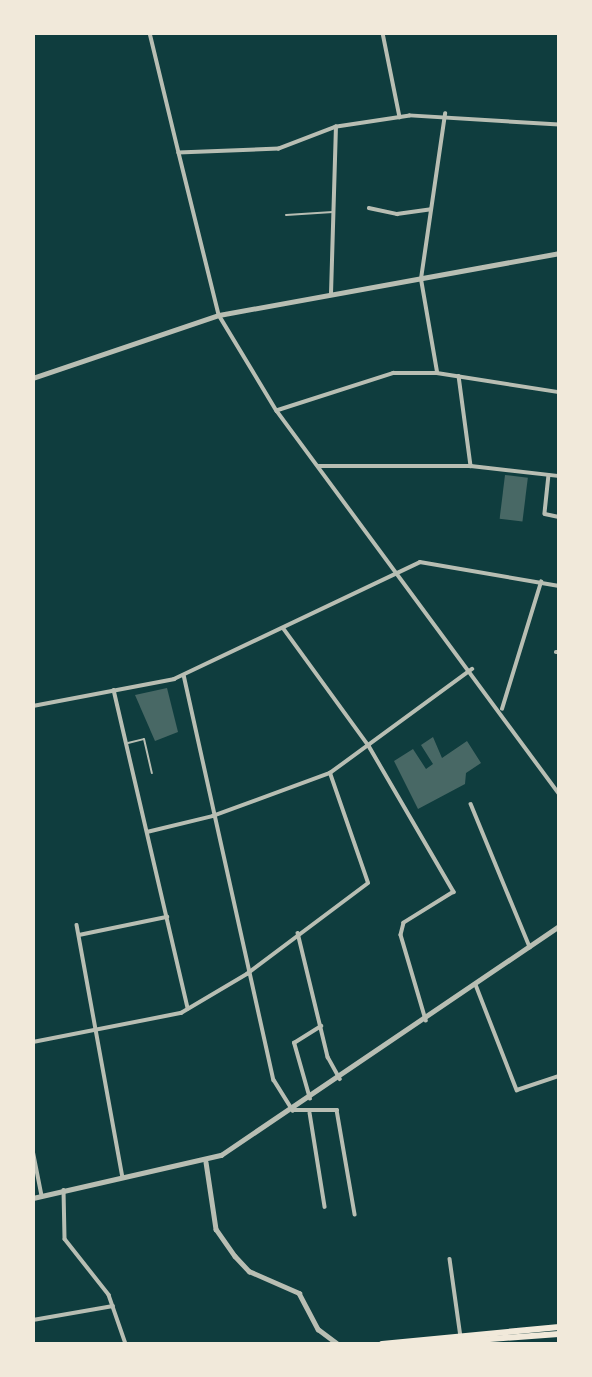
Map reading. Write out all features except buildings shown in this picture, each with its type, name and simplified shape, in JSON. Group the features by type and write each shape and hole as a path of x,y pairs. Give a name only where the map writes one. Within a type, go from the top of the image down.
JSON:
{"highway":[{"path":"423,1344 559,1327"},
{"path":"382,1344 559,1334"}],"street":[{"path":"150,33 219,315 277,411 502,709 559,794"},
{"path":"383,33 400,117"},
{"path":"179,153 279,149 336,127 400,117 445,114 559,125"},
{"path":"437,373 421,279 445,114"},
{"path":"331,294 336,127"},
{"path":"369,208 432,211"},
{"path":"33,378 219,315 559,253"},
{"path":"277,411 393,373 437,373 559,392"},
{"path":"458,376 471,466"},
{"path":"318,466 471,466 559,476"},
{"path":"549,475 545,514 559,517"},
{"path":"33,706 184,675 400,575 420,562 490,571 559,586"},
{"path":"502,709 541,582"},
{"path":"284,629 369,746 454,891 404,923 401,935 426,1020"},
{"path":"147,832 213,816 330,773 472,669"},
{"path":"184,675 247,974 274,1080 293,1111"},
{"path":"114,690 188,1009"},
{"path":"33,1042 97,1031 188,1009 247,974 298,933 368,883 330,773"},
{"path":"471,804 530,947"},
{"path":"79,935 167,917"},
{"path":"77,926 124,1179"},
{"path":"33,1198 206,1162 293,1111 559,926"},
{"path":"298,933 321,1026 340,1079"},
{"path":"476,985 517,1090 559,1076"},
{"path":"310,1099 294,1043 321,1026"},
{"path":"293,1111 310,1113 337,1110 355,1214"},
{"path":"310,1113 325,1207"},
{"path":"33,1150 42,1196"},
{"path":"206,1162 216,1229 235,1256 249,1270 299,1293 318,1329 338,1344"},
{"path":"64,1190 65,1238 113,1306 126,1344"},
{"path":"450,1259 461,1338"},
{"path":"33,1320 113,1306"}],"lane":[{"path":"286,215 333,212"},
{"path":"127,744 144,739 152,773"}]}
